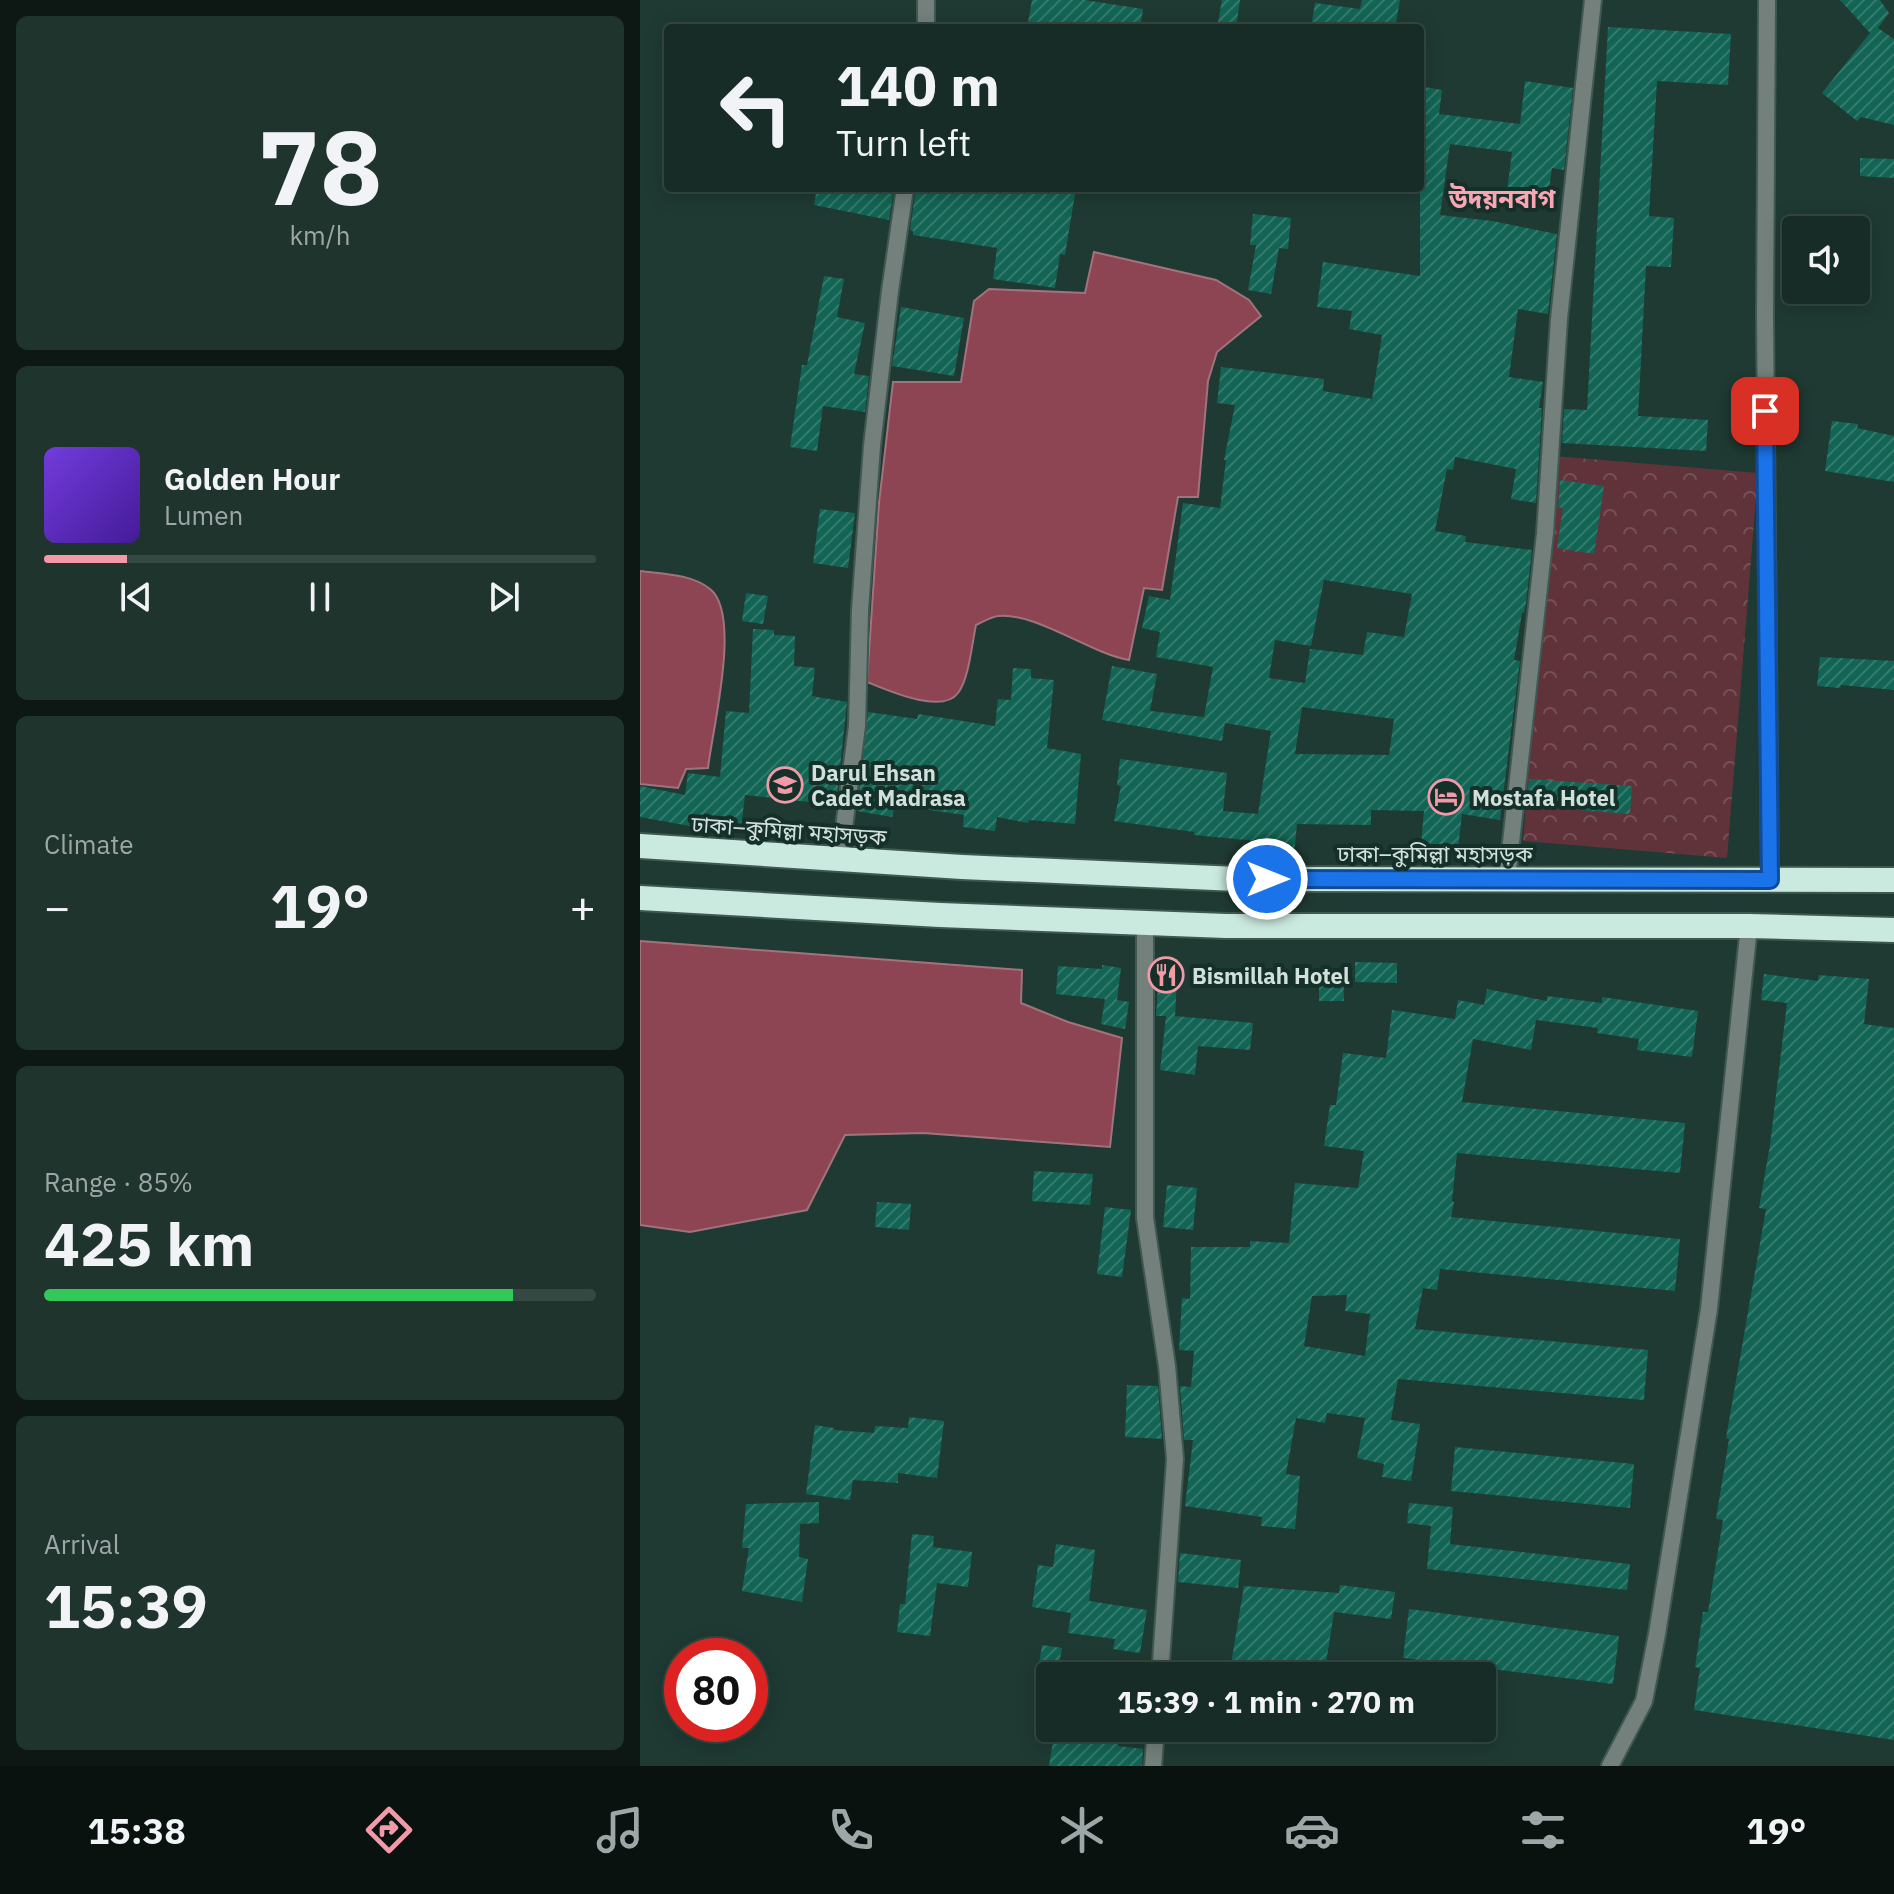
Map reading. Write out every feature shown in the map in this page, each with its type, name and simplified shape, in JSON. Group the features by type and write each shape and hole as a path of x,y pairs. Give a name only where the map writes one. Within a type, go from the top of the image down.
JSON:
{"highway":[{"name":"ঢাকা–কুমিল্লা মহাসড়ক","path":"640,846 962,867 1237,879 1894,880"},
{"path":"640,898 940,915 1226,926 1749,926 1894,930"}],"street":[{"path":"926,0 926,24"},
{"path":"1507,879 1545,533 1559,319 1593,0"},
{"path":"1767,0 1765,317 1770,880"},
{"path":"840,859 857,726 860,610 872,446 904,192"},
{"path":"1145,923 1145,1218 1167,1366 1175,1459 1161,1662"},
{"path":"1610,1766 1644,1701 1657,1634 1709,1309 1749,926"},
{"path":"1153,1766 1155,1742"}],"green space":[{"path":"1554,456 1758,473 1727,858 1523,841"}],"shaded area":[{"path":"1094,252 1216,280 1249,300 1261,316 1217,352 1208,381 1198,497 1178,497 1162,590 1144,588 1129,660 1097,650 1030,621 999,616 976,625 965,679 958,693 950,699 940,702 914,699 867,682 879,503 893,382 961,382 974,301 989,289 1085,293"},
{"path":"640,571 677,576 703,584 719,602 724,622 722,674 708,768 686,769 678,788 640,784"},
{"path":"640,941 1022,970 1021,1003 1068,1022 1122,1038 1110,1147 923,1133 845,1135 807,1210 690,1232 640,1225"}],"building":[{"path":"1032,0 1084,0 1143,9 1141,24 1028,24"},
{"path":"1222,0 1240,0 1237,24 1218,24"},
{"path":"1362,0 1400,0 1396,24 1312,24 1315,3 1360,9"},
{"path":"1840,0 1880,0 1889,13 1878,28 1894,39 1894,125 1861,117 1857,121 1822,93 1870,33"},
{"path":"1608,27 1731,34 1728,85 1657,81 1649,216 1674,218 1671,267 1646,266 1638,416 1708,420 1706,451 1562,443 1564,409 1587,410"},
{"path":"1525,81 1573,88 1564,170 1552,168 1548,197 1507,191 1512,152 1450,144 1440,215 1492,221 1557,234 1548,314 1518,309 1509,377 1543,382 1539,408 1542,408 1536,503 1511,499 1516,469 1455,457 1453,470 1447,469 1435,531 1466,536 1465,542 1532,550 1526,603 1514,660 1520,661 1500,820 1462,814 1458,849 1421,844 1424,811 1371,810 1371,825 1297,824 1294,854 1255,850 1256,841 1194,835 1194,832 1114,821 1121,786 1117,785 1120,759 1227,773 1223,811 1258,814 1271,731 1225,723 1222,741 1102,720 1112,666 1157,674 1150,711 1204,717 1213,667 1156,657 1160,632 1142,628 1149,596 1170,600 1183,503 1220,508 1224,460 1235,405 1217,403 1221,367 1324,379 1323,391 1372,399 1382,335 1349,329 1352,311 1317,307 1323,262 1420,276 1424,87 1442,90 1439,114 1520,124","holes":["1324,580 1412,594 1404,637 1367,632 1363,655 1310,649 1305,683 1269,678 1275,640 1311,646","1302,707 1394,719 1389,755 1295,754"]},
{"path":"1860,158 1894,159 1894,178 1860,176"},
{"path":"816,192 893,192 889,220 814,205"},
{"path":"915,192 1075,192 1065,255 1060,254 1055,288 993,279 997,248 913,235 910,230"},
{"path":"1253,214 1291,218 1288,249 1279,248 1271,294 1248,290 1256,245 1250,245"},
{"path":"824,276 844,279 837,317 865,323 854,374 869,376 865,412 823,406 817,451 790,447 802,365 807,365"},
{"path":"901,307 964,318 954,376 892,366"},
{"path":"1832,421 1858,424 1857,428 1894,436 1894,482 1825,471"},
{"path":"1560,480 1604,486 1594,554 1557,548 1563,508 1558,507"},
{"path":"820,509 855,513 848,568 813,563"},
{"path":"746,593 768,596 763,624 742,621"},
{"path":"753,629 774,630 774,635 795,636 794,666 815,668 812,696 847,702 836,805 745,795 741,828 696,823 695,827 640,817 640,786 685,795 688,773 720,777 726,711 749,713"},
{"path":"1820,657 1894,661 1894,690 1817,686"},
{"path":"1013,668 1031,669 1031,678 1054,680 1047,748 1081,754 1075,824 1029,820 1028,823 997,817 995,831 963,827 964,815 895,805 892,817 857,811 868,712 917,719 918,714 995,726 998,699 1011,700"},
{"path":"1529,779 1632,786 1630,814 1526,806"},
{"path":"1160,958 1178,959 1175,1016 1253,1023 1250,1050 1198,1046 1195,1075 1160,1070 1166,1016 1156,1016"},
{"path":"1355,962 1397,963 1397,983 1355,982"},
{"path":"1102,965 1121,968 1117,1000 1129,1002 1125,1029 1101,1024 1105,999 1056,994 1058,966 1102,969"},
{"path":"1319,969 1343,969 1344,1001 1319,1001"},
{"path":"1764,974 1818,981 1819,975 1869,979 1864,1024 1894,1028 1894,1740 1694,1710 1700,1668 1695,1667 1703,1612 1708,1612 1723,1520 1716,1519 1729,1439 1726,1438 1766,1209 1759,1208 1787,1003 1761,1000"},
{"path":"1487,989 1547,1001 1547,996 1602,1003 1602,997 1698,1011 1692,1057 1637,1050 1639,1039 1597,1033 1598,1028 1536,1020 1531,1050 1473,1039 1462,1102 1685,1123 1680,1173 1457,1153 1452,1201 1451,1217 1680,1239 1675,1291 1440,1269 1437,1290 1423,1288 1415,1329 1648,1350 1644,1400 1398,1379 1391,1420 1420,1424 1411,1481 1382,1477 1384,1464 1357,1458 1365,1418 1327,1413 1325,1423 1296,1418 1286,1474 1300,1476 1295,1529 1261,1526 1262,1517 1185,1506 1193,1440 1184,1440 1180,1386 1191,1387 1194,1351 1179,1350 1182,1298 1190,1299 1191,1247 1250,1247 1250,1241 1289,1243 1295,1183 1358,1188 1364,1151 1324,1146 1330,1105 1336,1105 1343,1053 1386,1058 1392,1010 1455,1019 1458,1000 1484,1005","holes":["1347,1295 1345,1311 1370,1314 1365,1356 1304,1346 1312,1296"]},
{"path":"1034,1171 1093,1174 1090,1205 1032,1201"},
{"path":"1167,1185 1197,1188 1193,1230 1163,1227"},
{"path":"877,1202 911,1204 909,1230 875,1227"},
{"path":"1105,1207 1131,1210 1122,1277 1097,1274"},
{"path":"1127,1385 1158,1386 1162,1439 1125,1437"},
{"path":"909,1417 944,1421 937,1478 898,1473 898,1483 853,1480 850,1500 806,1494 815,1425 834,1430 874,1433 875,1426 908,1428"},
{"path":"1455,1447 1634,1464 1630,1508 1451,1491"},
{"path":"819,1502 819,1523 800,1524 799,1557 808,1559 802,1602 742,1591 749,1548 742,1548 746,1504"},
{"path":"1409,1503 1453,1507 1450,1544 1630,1564 1627,1590 1427,1569 1431,1526 1407,1523"},
{"path":"912,1534 934,1536 933,1547 972,1552 968,1587 937,1583 930,1636 897,1632 900,1604 905,1604"},
{"path":"1056,1544 1095,1550 1089,1601 1147,1610 1140,1653 1113,1649 1115,1639 1068,1633 1071,1613 1032,1607 1038,1565 1053,1567"},
{"path":"1180,1553 1241,1560 1238,1588 1178,1582"},
{"path":"1340,1585 1395,1592 1391,1619 1334,1612 1326,1662 1231,1662 1244,1586 1339,1593"},
{"path":"1409,1609 1619,1636 1613,1684 1496,1670 1496,1662 1435,1662 1403,1658"},
{"path":"1042,1645 1062,1648 1060,1662 1039,1662"},
{"path":"1053,1742 1118,1742 1118,1746 1143,1749 1142,1766 1049,1766"}],"place":[{"name":"Darul Ehsan Cadet Madrasa","path":"785,785"},
{"name":"Mostafa Hotel","path":"1446,797"},
{"name":"Bismillah Hotel","path":"1166,975"}],"district":[{"name":"উদয়নবাগ","path":"1502,198"}],"route":[{"path":"1267,879 1770,880 1765,411"}]}
